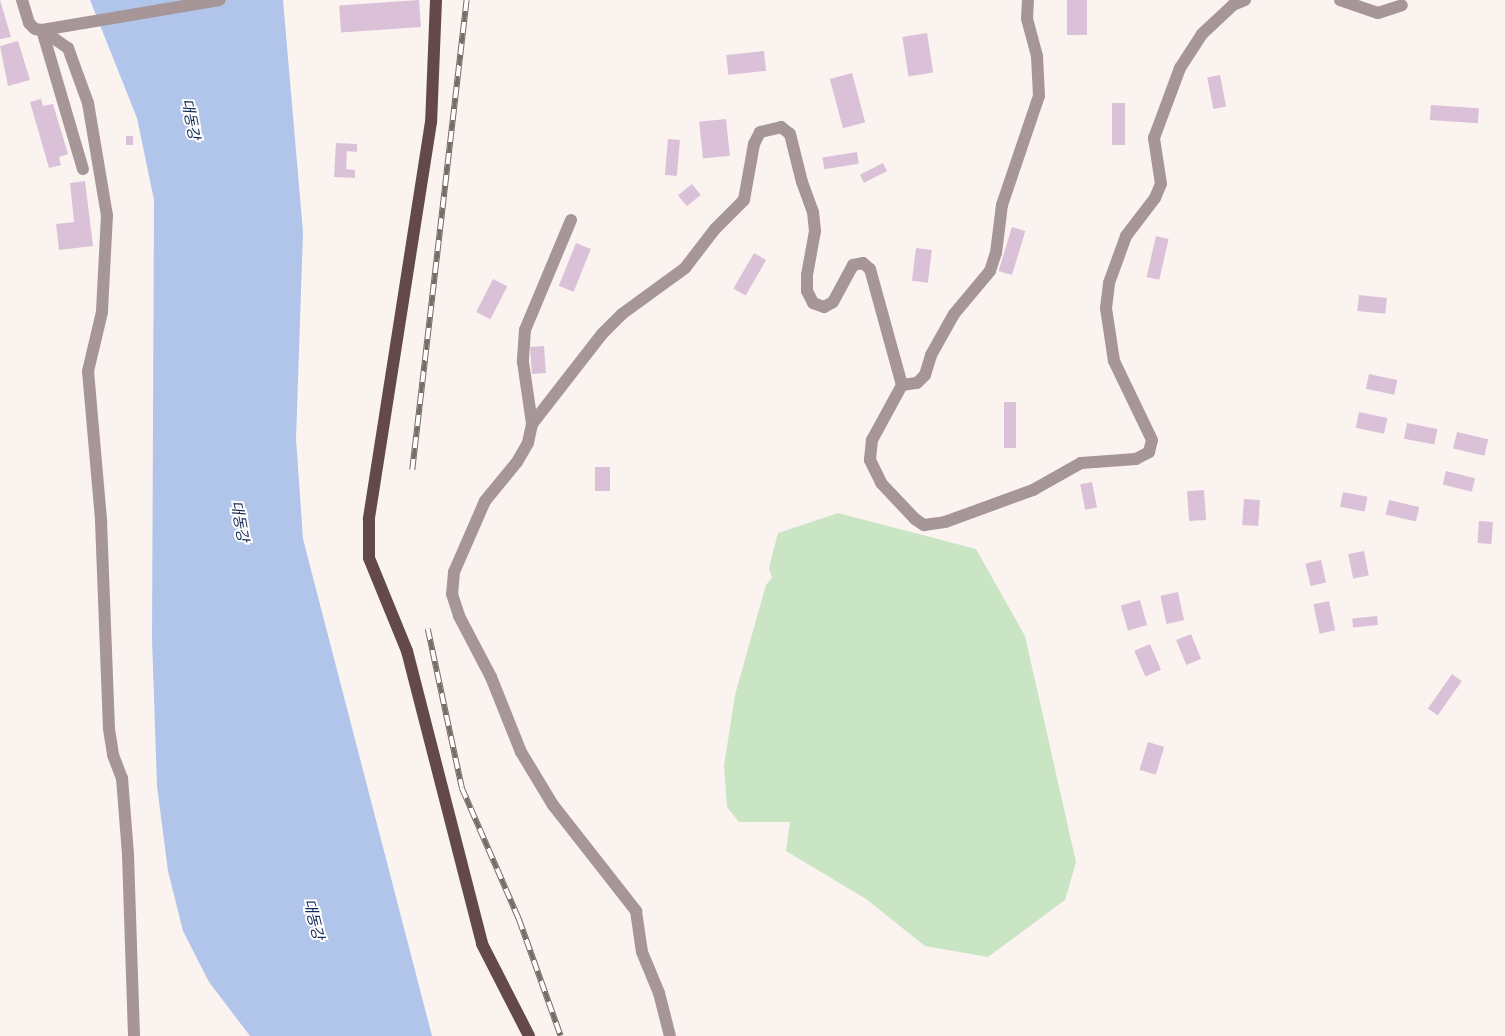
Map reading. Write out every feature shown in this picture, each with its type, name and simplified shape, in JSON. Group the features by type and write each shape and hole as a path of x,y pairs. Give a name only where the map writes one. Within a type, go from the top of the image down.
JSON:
{"main road":[{"path":"436,0 431,122 369,519 369,558 407,651 482,944 529,1036"}],"street":[{"path":"22,0 29,23 35,29 46,29 219,0"},
{"path":"902,385 917,382 925,375 931,355 954,314 990,271 996,253 1002,205 1039,96 1037,56 1028,19 1028,0"},
{"path":"532,424 602,334 622,314 685,268 714,229 744,200 754,144 760,132 771,127 781,127 790,134 802,182 813,212 815,231 808,275 808,291 813,303 824,307 833,302 853,265 863,263 870,269 902,385 872,440 870,460 872,470 881,483 915,519 924,525 945,522 1033,490 1081,463 1136,459 1150,452 1152,440 1124,387 1112,353 1106,308 1109,283 1126,236 1155,198 1161,184 1154,138 1180,68 1202,34 1233,5 1244,0"},
{"path":"1340,0 1378,13 1402,4"},
{"path":"46,29 83,169"},
{"path":"46,29 68,48 88,103 107,214 102,312 88,371 101,521 109,730 113,755 122,778 128,855 134,1036"},
{"path":"571,220 525,330 524,362 532,424 528,443 517,462 485,501 454,572 452,594 458,616 491,678 521,752 553,805 636,911 642,952 659,993 670,1036"}],"green space":[{"path":"838,513 976,549 1025,636 1076,862 1065,900 988,957 925,946 866,899 786,851 790,822 739,822 727,807 724,766 735,695 766,585 772,578 769,568 778,533"}],"water":[{"name":"대동강","path":"90,0 283,0 303,232 296,439 303,539 432,1036 250,1036 209,982 183,931 168,871 157,786 152,639 154,200 137,118"}],"building":[{"path":"0,0 11,37 0,39"},
{"path":"419,0 421,27 341,33 339,6"},
{"path":"1067,0 1087,0 1087,35 1067,35"},
{"path":"927,33 933,73 909,76 902,37"},
{"path":"18,41 30,80 8,86 0,46"},
{"path":"764,51 766,71 728,75 726,55"},
{"path":"852,73 865,122 843,128 830,79"},
{"path":"1220,75 1226,106 1213,109 1207,77"},
{"path":"41,99 43,106 53,104 68,154 59,157 61,165 49,168 30,102"},
{"path":"1112,103 1125,103 1125,145 1112,145"},
{"path":"1431,105 1479,108 1478,123 1430,120"},
{"path":"726,119 730,156 703,159 699,122"},
{"path":"126,136 133,136 133,145 126,145"},
{"path":"668,139 680,140 677,176 665,175"},
{"path":"336,143 357,144 357,152 347,151 346,169 355,170 355,178 334,177"},
{"path":"857,152 859,164 824,169 822,157"},
{"path":"883,163 887,171 864,183 860,175"},
{"path":"85,181 93,246 59,250 56,224 74,222 70,183"},
{"path":"692,184 701,195 687,206 678,195"},
{"path":"1012,227 1025,231 1012,275 999,271"},
{"path":"1156,236 1169,239 1159,280 1147,277"},
{"path":"576,243 591,249 574,292 559,286"},
{"path":"916,248 932,250 928,283 912,281"},
{"path":"754,253 766,260 746,296 734,289"},
{"path":"493,279 507,286 490,319 476,312"},
{"path":"1359,295 1387,298 1385,314 1357,311"},
{"path":"544,346 546,373 532,374 530,347"},
{"path":"1369,374 1397,380 1394,395 1366,389"},
{"path":"1004,402 1016,402 1016,448 1004,448"},
{"path":"1359,412 1387,418 1384,434 1356,428"},
{"path":"1407,423 1437,429 1434,445 1404,439"},
{"path":"1457,432 1488,439 1484,456 1453,449"},
{"path":"595,467 610,467 610,491 595,491"},
{"path":"1446,471 1475,478 1472,492 1443,485"},
{"path":"1092,482 1097,508 1085,510 1080,484"},
{"path":"1204,490 1206,520 1189,521 1187,491"},
{"path":"1343,492 1368,497 1365,511 1340,507"},
{"path":"1244,499 1260,500 1258,526 1242,525"},
{"path":"1389,500 1419,507 1416,522 1386,515"},
{"path":"1479,521 1493,522 1491,544 1477,543"},
{"path":"1364,551 1369,576 1353,579 1348,554"},
{"path":"1321,560 1326,582 1311,586 1305,564"},
{"path":"1178,592 1184,620 1166,624 1160,596"},
{"path":"1140,600 1147,625 1128,631 1121,606"},
{"path":"1329,601 1335,630 1320,634 1313,604"},
{"path":"1377,616 1378,625 1353,628 1352,619"},
{"path":"1191,634 1201,659 1186,665 1176,640"},
{"path":"1150,644 1161,670 1145,676 1134,651"},
{"path":"1452,674 1462,681 1438,715 1428,708"},
{"path":"1148,742 1164,747 1156,775 1140,770"}],"railway":[{"path":"412,470 466,0"},
{"path":"428,629 462,788 519,919 561,1036"}]}
